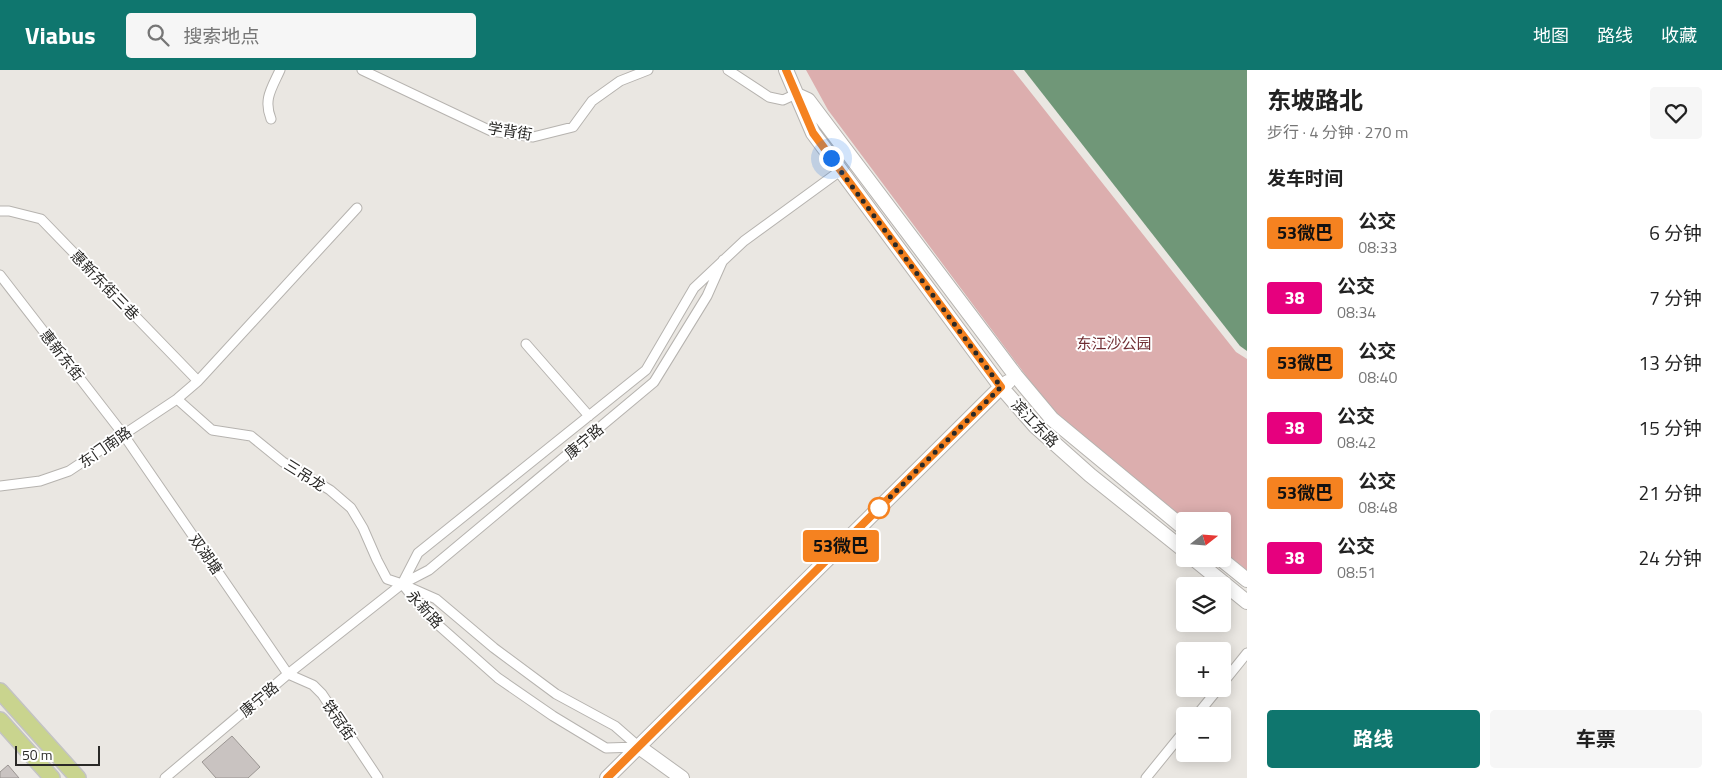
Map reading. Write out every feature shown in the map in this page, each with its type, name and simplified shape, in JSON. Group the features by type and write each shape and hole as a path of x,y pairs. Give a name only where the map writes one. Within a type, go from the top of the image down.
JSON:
{"main road":[{"name":"滨江东路","path":"786,70 813,133 1001,387 1035,426 1090,475 1176,544"},
{"name":"滨江东路","path":"796,94 808,100 1016,376 1052,419 1176,522"},
{"path":"607,778 1001,387 1016,376"},
{"path":"1231,567 1247,580"},
{"path":"1205,568 1247,602"},
{"path":"0,691 78,778"},
{"path":"0,720 52,778"},
{"name":"永新路","path":"639,747 682,778"}],"street":[{"path":"270,120 267,110 268,97 280,70"},
{"name":"学背街","path":"362,70 491,131 533,137 573,127 592,100 620,81 648,70"},
{"path":"728,70 769,96 783,100 796,94"},
{"name":"康宁路","path":"402,584 418,553 646,370 694,288 723,260 744,241 840,171"},
{"name":"东门南路","path":"0,486 40,481 62,474 83,463 177,399 198,381 357,208"},
{"name":"惠新东街三巷","path":"0,211 9,211 41,218 198,381"},
{"name":"康宁路","path":"165,778 288,674 402,584 428,570 654,382 707,296 723,260"},
{"name":"惠新东街","path":"0,275 123,434"},
{"path":"526,344 589,416"},
{"name":"三吊龙","path":"177,399 212,430 251,436 283,462 330,490 351,508 363,528 387,579 402,584"},
{"name":"双湖塘","path":"123,434 288,674"},
{"name":"永新路","path":"402,584 427,615 498,678 553,716 606,748 639,747"},
{"name":"永新路","path":"402,584 436,600 494,648 556,694 615,726 639,747"},
{"path":"1231,673 1247,654"},
{"name":"铁冠街","path":"288,674 313,685 322,694 378,778"},
{"path":"1203,707 1211,697"},
{"path":"1146,778 1176,741"}],"green space":[{"name":"东江沙公园","path":"806,70 1013,70 1236,352 1247,359 1247,574 1231,560 1231,512 1176,512 1176,514 1053,412 828,110"}],"shaded area":[{"path":"1024,70 1247,70 1247,351 1240,346"}],"building":[{"path":"232,736 260,767 248,778 216,778 202,762"},
{"path":"8,765 19,778 0,778 0,772"}],"bus line":[{"name":"53微巴","path":"607,778 1001,387 813,133 786,70"}],"route":[{"path":"831,158 1001,387 876,511 879,508"}]}
